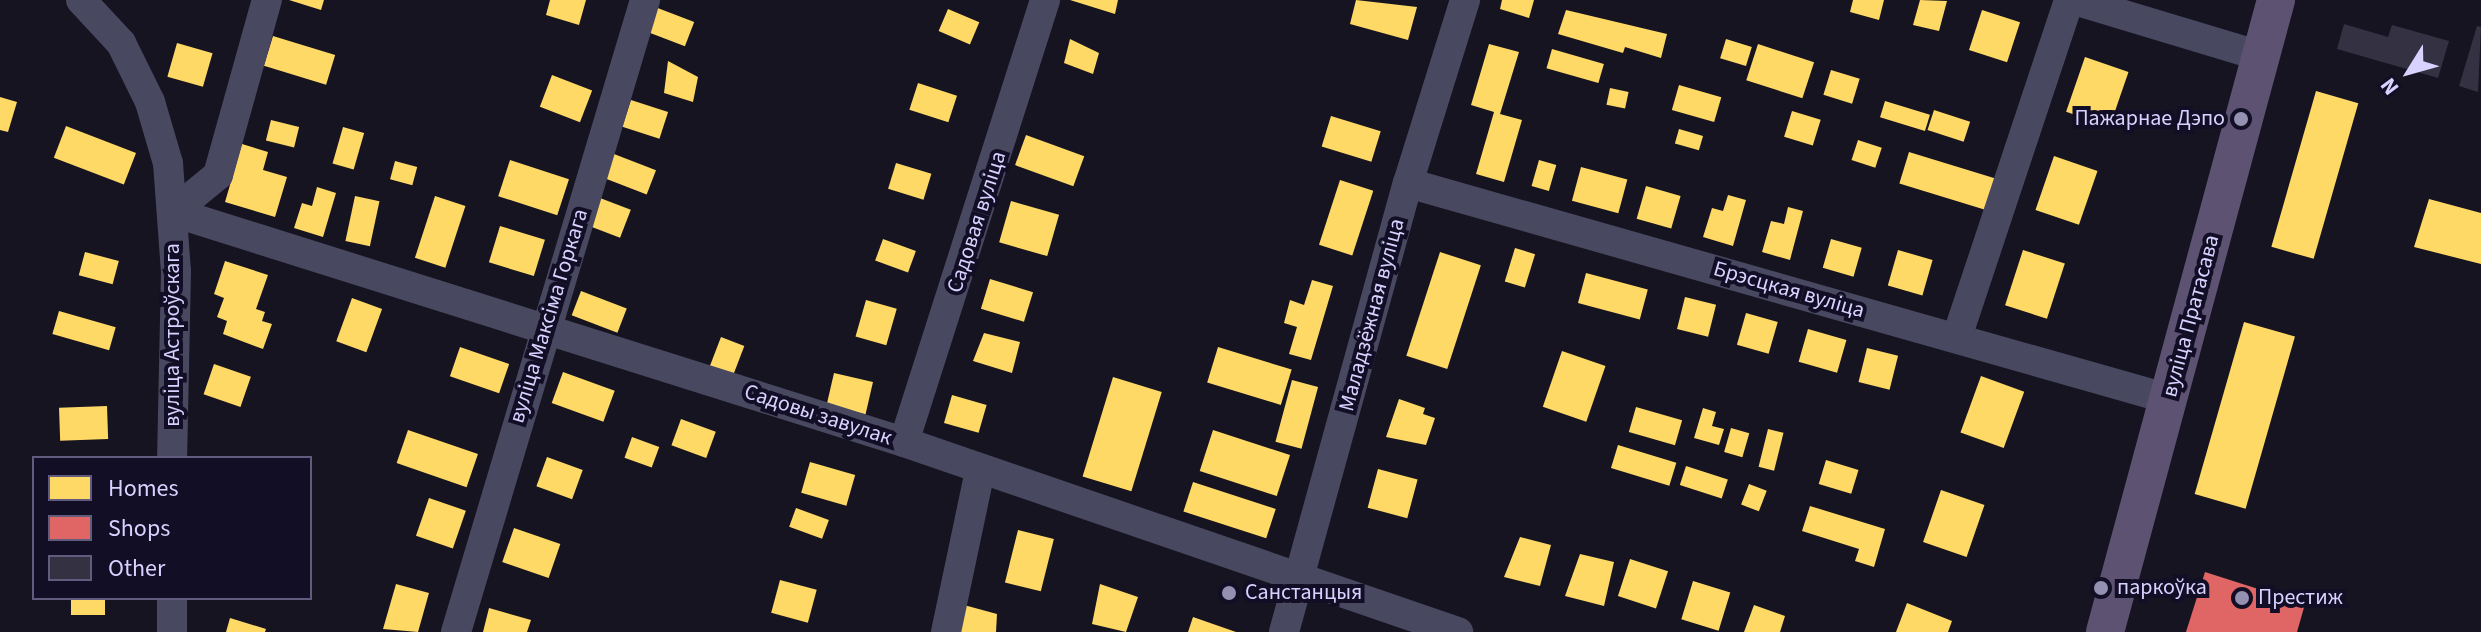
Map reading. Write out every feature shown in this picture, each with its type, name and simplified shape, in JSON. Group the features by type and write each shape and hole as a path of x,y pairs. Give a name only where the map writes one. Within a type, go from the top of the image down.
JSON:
{"main road":[{"name":"вуліца Пратасава","path":"2105,632 2276,0"}],"street":[{"name":"вуліца Астроўскага","path":"81,0 121,43 150,102 168,163 173,212 172,456"},
{"name":"вуліца Астроўскага","path":"173,212 218,175 267,0"},
{"name":"вуліца Максіма Горкага","path":"456,632 645,0"},
{"name":"Садовая вуліца","path":"904,442 1045,0"},
{"name":"Маладзёжная вуліца","path":"1284,632 1408,183 1465,0"},
{"path":"1957,337 2072,0 2261,56"},
{"name":"Брэсцкая вуліца","path":"1408,183 2169,399"},
{"name":"Садовы завулак","path":"173,212 904,442 1298,580 1458,632"},
{"path":"946,632 980,470"},
{"path":"172,600 172,632"}],"building: Homes":[{"path":"289,0 324,0 321,10"},
{"path":"550,0 586,0 579,25 546,15"},
{"path":"1070,0 1118,0 1115,14"},
{"path":"1356,0 1417,7 1408,40 1350,24"},
{"path":"1502,0 1534,0 1529,18 1500,9"},
{"path":"1853,0 1884,0 1879,20 1850,12"},
{"path":"1920,0 1947,1 1939,31 1913,25"},
{"path":"655,7 694,22 685,46 646,31"},
{"path":"948,9 979,22 970,44 939,31"},
{"path":"1566,10 1667,34 1661,58 1625,47 1623,53 1558,34"},
{"path":"1982,10 2020,22 2007,62 1969,50"},
{"path":"273,36 335,55 326,85 264,66"},
{"path":"1070,39 1099,53 1093,74 1064,63"},
{"path":"1726,39 1752,47 1746,66 1720,58"},
{"path":"177,43 213,53 203,87 167,77"},
{"path":"1489,44 1519,52 1500,114 1522,120 1504,182 1476,174 1494,112 1471,105"},
{"path":"1758,44 1814,62 1802,98 1746,80"},
{"path":"1552,49 1604,64 1598,83 1546,68"},
{"path":"2085,57 2128,72 2110,127 2066,112"},
{"path":"668,61 698,77 693,102 664,93"},
{"path":"1831,70 1860,79 1852,104 1823,95"},
{"path":"552,75 592,90 580,122 540,107"},
{"path":"918,83 957,96 948,122 909,110"},
{"path":"1679,85 1721,97 1714,122 1672,110"},
{"path":"1610,88 1629,92 1625,109 1606,105"},
{"path":"2316,91 2358,103 2314,259 2271,247"},
{"path":"0,97 17,102 8,132 0,130"},
{"path":"631,100 668,112 659,139 622,127"},
{"path":"1885,101 1930,115 1925,131 1880,117"},
{"path":"1934,110 1970,122 1964,142 1928,130"},
{"path":"1792,111 1821,120 1813,146 1784,137"},
{"path":"1331,116 1381,131 1371,162 1322,147"},
{"path":"271,120 299,127 294,147 266,140"},
{"path":"66,126 136,153 124,185 54,158"},
{"path":"343,127 364,133 354,170 333,164"},
{"path":"1679,129 1703,136 1699,150 1675,143"},
{"path":"1026,135 1084,156 1073,186 1015,165"},
{"path":"1858,140 1882,148 1875,168 1852,160"},
{"path":"242,144 268,152 263,170 287,177 275,217 225,202"},
{"path":"1909,152 1998,179 1988,211 1899,184"},
{"path":"614,154 656,170 647,194 605,178"},
{"path":"2054,156 2097,171 2079,225 2035,210"},
{"path":"510,160 569,179 557,215 498,196"},
{"path":"1539,160 1556,165 1549,191 1532,186"},
{"path":"395,161 417,167 412,185 390,179"},
{"path":"896,163 931,174 923,200 888,189"},
{"path":"1581,167 1627,179 1618,213 1572,201"},
{"path":"1340,180 1373,191 1352,255 1319,245"},
{"path":"1646,186 1681,196 1671,229 1637,219"},
{"path":"317,187 336,193 323,237 294,228 302,203 312,206"},
{"path":"1728,195 1746,200 1733,246 1703,237 1712,208 1723,211"},
{"path":"355,196 379,201 370,246 345,241"},
{"path":"435,196 465,206 445,268 415,258"},
{"path":"600,198 631,210 620,238 589,226"},
{"path":"2429,199 2481,213 2481,264 2414,247"},
{"path":"1011,201 1059,215 1047,256 999,242"},
{"path":"1788,207 1803,211 1790,260 1762,252 1771,221 1784,224"},
{"path":"500,226 545,240 534,276 489,262"},
{"path":"883,239 916,251 908,273 875,261"},
{"path":"1831,239 1862,248 1853,277 1823,268"},
{"path":"1515,248 1535,254 1525,288 1505,281"},
{"path":"1898,250 1933,260 1922,295 1888,286"},
{"path":"2023,250 2065,264 2047,319 2005,305"},
{"path":"85,252 119,261 113,284 79,275"},
{"path":"1440,252 1481,265 1447,369 1406,356"},
{"path":"225,261 268,275 256,309 265,312 262,321 272,324 263,349 223,334 227,321 217,317 224,298 214,294"},
{"path":"1586,273 1648,290 1640,320 1578,303"},
{"path":"990,279 1033,292 1024,322 981,309"},
{"path":"1312,280 1333,286 1311,360 1289,354 1297,327 1284,323 1290,300 1304,305"},
{"path":"581,291 627,309 617,333 572,315"},
{"path":"1685,297 1716,305 1708,337 1677,329"},
{"path":"352,298 382,309 366,352 336,341"},
{"path":"866,300 897,309 886,345 856,337"},
{"path":"59,311 116,327 109,350 52,334"},
{"path":"1746,313 1778,322 1769,354 1737,345"},
{"path":"2244,322 2295,337 2246,509 2195,494"},
{"path":"1808,329 1846,340 1837,373 1799,362"},
{"path":"984,333 1020,342 1012,373 973,361"},
{"path":"721,337 744,346 733,375 710,366"},
{"path":"460,347 509,364 499,393 450,376"},
{"path":"1218,347 1292,370 1281,405 1207,382"},
{"path":"1867,348 1898,356 1890,390 1859,382"},
{"path":"1562,351 1605,366 1586,422 1543,407"},
{"path":"214,364 251,377 240,407 204,394"},
{"path":"563,372 615,391 603,422 552,403"},
{"path":"834,373 873,382 866,414 827,405"},
{"path":"1981,376 2024,392 2004,448 1960,432"},
{"path":"1113,377 1162,392 1131,491 1083,476"},
{"path":"1292,380 1318,387 1302,449 1275,442"},
{"path":"952,395 987,405 979,433 944,423"},
{"path":"1399,399 1425,408 1423,414 1435,418 1426,445 1386,437"},
{"path":"107,406 108,439 60,441 59,408"},
{"path":"1636,407 1682,420 1675,445 1629,432"},
{"path":"1703,408 1716,412 1712,426 1724,429 1719,445 1694,438"},
{"path":"681,419 716,432 706,458 671,445"},
{"path":"1731,428 1749,433 1742,457 1724,452"},
{"path":"1768,429 1784,433 1774,471 1759,467"},
{"path":"408,430 478,454 467,487 397,463"},
{"path":"1213,430 1290,455 1277,496 1200,471"},
{"path":"632,437 659,447 652,468 624,458"},
{"path":"1618,445 1676,463 1669,486 1611,468"},
{"path":"547,457 583,470 572,499 536,486"},
{"path":"1826,460 1859,470 1851,494 1819,484"},
{"path":"810,462 855,475 846,506 801,493"},
{"path":"1686,466 1728,480 1722,499 1680,485"},
{"path":"1378,469 1418,480 1407,518 1368,508"},
{"path":"1193,482 1276,509 1266,538 1183,511"},
{"path":"1749,484 1767,491 1759,511 1741,505"},
{"path":"1941,490 1984,505 1967,557 1923,542"},
{"path":"429,498 466,511 453,549 416,536"},
{"path":"1810,506 1885,529 1874,567 1855,561 1859,549 1802,531"},
{"path":"796,508 829,520 822,539 789,527"},
{"path":"514,528 560,544 549,578 502,562"},
{"path":"1018,530 1054,539 1041,591 1005,582"},
{"path":"1520,537 1551,545 1540,586 1504,577"},
{"path":"1580,554 1614,562 1604,606 1565,596"},
{"path":"1630,559 1668,571 1656,608 1618,596"},
{"path":"780,580 817,590 808,623 771,613"},
{"path":"1693,581 1730,592 1719,631 1681,619"},
{"path":"396,584 429,593 418,632 383,629"},
{"path":"1100,584 1138,597 1126,632 1092,624"},
{"path":"71,600 105,600 105,615 71,615"},
{"path":"1907,603 1952,621 1948,632 1896,632"},
{"path":"964,605 997,614 996,632 960,632"},
{"path":"1754,605 1785,616 1780,632 1744,632"},
{"path":"489,608 531,620 527,632 483,632"},
{"path":"1193,617 1236,632 1188,632"},
{"path":"230,618 266,629 265,632 226,632"}],"building: Shops":[{"name":"Престиж","path":"2205,572 2305,604 2297,632 2186,632"}],"building: Other":[{"path":"2344,24 2388,37 2392,25 2449,41 2438,78 2337,49"},
{"path":"2477,26 2481,27 2478,92 2459,86"}],"place":[{"name":"Пажарнае Дэпо","path":"2241,119"},
{"name":"паркоўка","path":"2101,588"},
{"name":"Санстанцыя","path":"1229,593"},
{"name":"Престиж","path":"2242,598"}]}
